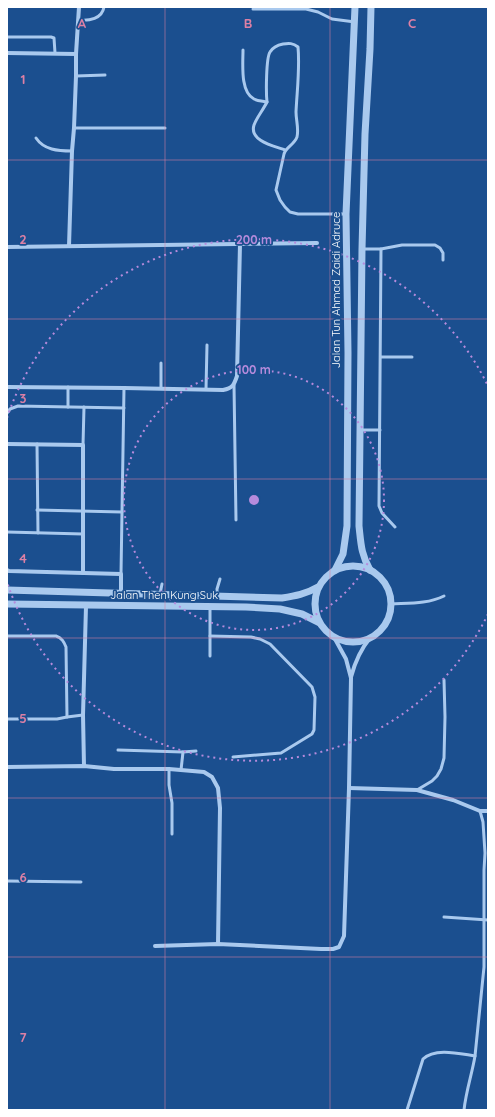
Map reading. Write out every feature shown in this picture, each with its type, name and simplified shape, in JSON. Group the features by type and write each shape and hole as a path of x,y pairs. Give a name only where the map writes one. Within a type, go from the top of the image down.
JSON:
{"street":[{"path":"69,246 76,54 80,7"},
{"name":"Jalan Tun Ahmad Zaidi Adruce","path":"335,570 343,554 347,526 348,353 346,214 355,7"},
{"path":"370,570 361,548 359,526 362,249 365,134 371,7"},
{"path":"7,52 76,54"},
{"path":"7,247 317,243"},
{"path":"7,387 229,389 234,385 237,376 240,244"},
{"path":"7,444 83,445 83,573"},
{"path":"346,566 358,566 370,570 379,576 386,584 390,593 390,614 386,624 379,632 370,638 359,642 347,642 335,638 326,632 318,622 315,613 315,595 318,587 325,577 335,570 346,566"},
{"path":"7,570 122,574 121,593"},
{"name":"Jalan Then Kung Suk","path":"7,590 282,598 309,592 318,587"},
{"name":"Jalan Then Kung Suk","path":"7,604 86,606 210,606 280,609 302,614 318,622"},
{"path":"84,766 83,715 86,606"},
{"path":"335,638 346,659 351,678"},
{"path":"156,946 218,944 321,949 333,949 339,947 344,936 351,678 360,652 370,638"},
{"path":"7,768 84,766 114,769 169,769 204,772 212,777 218,788 220,808 218,944"},
{"path":"349,788 417,790 453,800 480,811 488,811"}],"lane":[{"path":"79,20 87,21 94,19 99,16 104,7"},
{"path":"253,9 306,9 318,12 332,19 355,22"},
{"path":"7,37 51,37 54,38 55,53"},
{"path":"285,150 262,142 253,130 267,102 266,91 269,53 281,44 293,44 298,47 296,114 298,132 292,145 285,150 276,190 285,208 290,212 298,214 346,214"},
{"path":"243,50 243,76 247,92 252,98 258,101 267,102"},
{"path":"76,76 106,75"},
{"path":"74,128 165,128"},
{"path":"36,138 45,146 57,151 72,152"},
{"path":"362,249 381,249 402,245 435,245 440,248 443,260"},
{"path":"381,249 379,506 382,513 395,527"},
{"path":"206,389 207,345"},
{"path":"381,357 412,357"},
{"path":"161,363 161,388"},
{"path":"234,385 236,520"},
{"path":"68,387 68,407"},
{"path":"122,574 124,388"},
{"path":"7,413 10,409 18,406 124,408"},
{"path":"83,445 84,408"},
{"path":"360,430 380,430"},
{"path":"37,444 38,533"},
{"path":"37,510 122,512"},
{"path":"7,532 83,534"},
{"path":"217,596 217,589 220,579"},
{"path":"160,594 162,584"},
{"path":"391,604 428,602 444,596"},
{"path":"210,606 210,656"},
{"path":"7,636 56,636 63,640 66,648 67,717"},
{"path":"210,636 260,639 270,644 312,687 315,697 314,730 312,734 281,753 233,756"},
{"path":"417,790 432,781 437,776 444,758 444,680"},
{"path":"7,719 57,719 83,715"},
{"path":"118,750 196,751"},
{"path":"181,770 183,752"},
{"path":"169,769 169,785 172,803 172,834"},
{"path":"464,1110 466,1093 476,1056 484,967 486,920 484,870 485,853 483,822 480,811"},
{"path":"7,881 81,882"},
{"path":"444,917 486,920"},
{"path":"408,1110 423,1059 426,1056 435,1052 476,1056"}]}
